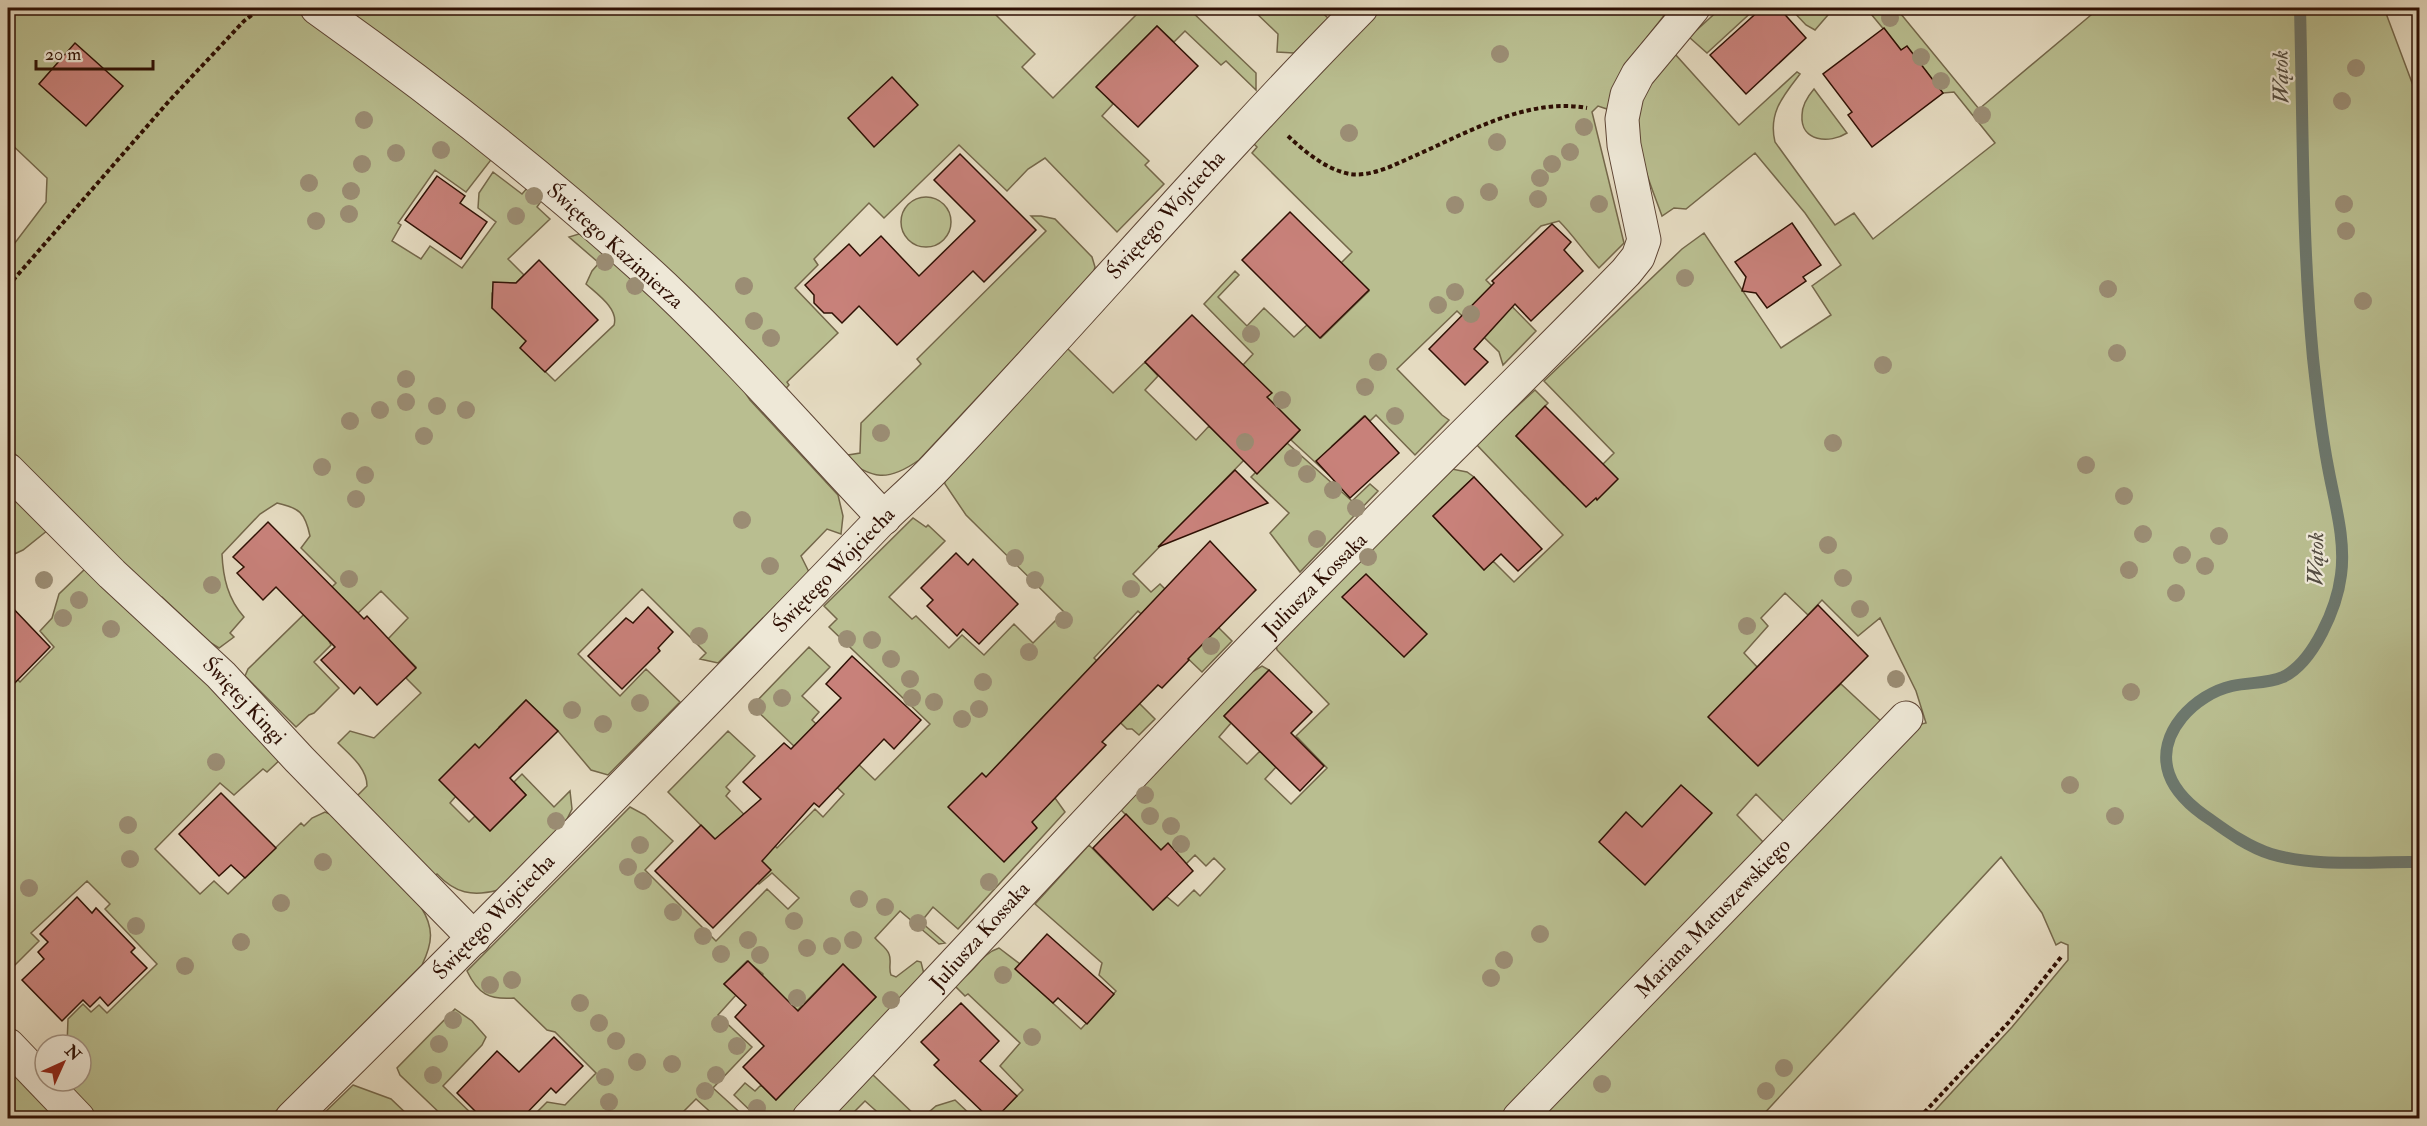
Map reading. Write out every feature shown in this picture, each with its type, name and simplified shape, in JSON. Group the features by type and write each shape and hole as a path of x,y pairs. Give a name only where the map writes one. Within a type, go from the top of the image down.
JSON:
{"street":[{"name":"Świętego Kazimierza","path":"317,8 392,60 467,118 550,186 664,288 884,518"},
{"name":"Świętego Wojciecha","path":"292,1119 717,692 933,470 1262,110 1361,8"},
{"name":"Juliusza Kossaka","path":"809,1119 923,999 1071,837 1250,651 1626,272 1638,257 1644,240 1624,145 1622,119 1627,94 1638,74 1693,8"},
{"name":"Świętej Kingi","path":"8,470 112,574 221,675 299,759 474,938"},
{"name":"Mariana Matuszewskiego","path":"1519,1119 1906,718"},
{"path":"8,1045 78,1119"}],"path":[{"path":"8,286 169,101 244,21 261,8"},
{"path":"1262,110 1300,147 1324,164 1351,174 1381,170 1514,114 1569,105 1593,109 1622,119"},
{"path":"1919,1119 2009,1022 2062,956"}],"green space":[{"path":"8,8 301,8 494,156 466,192 435,170 398,223 401,225 392,241 421,259 430,246 462,268 496,222 478,208 479,193 493,172 522,194 529,186 544,197 537,207 550,219 508,259 524,275 516,283 503,283 492,293 492,308 532,335 521,348 555,381 614,325 615,319 610,308 586,284 599,263 569,237 582,233 728,367 750,400 838,495 843,516 841,534 827,529 801,556 809,572 718,663 700,659 706,653 642,589 578,654 620,696 646,669 680,702 608,775 591,770 558,731 526,700 499,727 509,737 440,780 456,796 450,803 469,822 475,816 490,831 526,795 514,782 522,774 554,807 570,791 572,809 566,821 498,890 489,892 464,892 450,886 437,874 433,877 354,799 367,786 366,779 357,762 338,743 350,731 374,738 421,693 406,678 416,667 388,639 408,618 381,591 329,641 331,645 314,662 339,688 296,727 245,676 248,669 336,583 301,548 310,536 306,521 300,512 277,503 260,514 222,554 227,588 244,617 230,633 234,637 219,648 162,597 159,598 283,757 267,772 263,769 234,795 220,783 155,849 200,894 214,881 228,894 301,823 304,826 312,818 325,812 337,817 421,907 430,929 430,942 422,965 269,1118 97,1118 73,1093 93,1093 93,1033 67,1033 68,1019 83,1004 91,1012 99,1005 107,1013 157,964 105,909 110,904 87,881 31,933 39,941 11,969 8,966 8,670 20,682 54,647 40,631 52,618 59,594 85,569 124,564 8,447 8,252 46,202 47,178 8,141"},
{"path":"339,8 993,8 991,10 1035,54 1022,67 1053,98 1143,8 1188,8 1256,73 1256,90 1226,61 1221,65 1185,31 1174,42 1157,26 1097,86 1113,104 1102,116 1149,161 1145,165 1164,184 1117,232 1045,158 1028,169 1007,191 959,145 884,218 869,203 814,259 818,265 795,288 838,333 787,382 789,385 780,395"},
{"path":"1251,8 1317,8 1328,18 1294,53 1277,52 1278,34"},
{"path":"1378,8 1670,8 1630,59 1607,109 1598,106 1592,112 1624,243 1599,268 1559,221 1541,226 1486,280 1536,331 1503,365 1499,352 1457,311 1397,369 1449,420 1415,455 1376,415 1370,421 1364,416 1332,446 1328,474 1291,440 1300,430 1290,421 1279,451 1287,443 1352,501 1370,484 1378,491 1300,572 1270,533 1289,513 1251,477 1258,470 1245,459 1133,574 1151,592 1160,584 1205,629 1217,626 1232,641 1202,672 1138,611 1094,658 1155,719 1139,735 1132,729 1127,729 1104,707 1088,715 1065,694 1008,754 1055,798 1065,812 958,929 933,907 921,922 945,943 939,944 900,911 875,938 889,954 891,975 896,977 917,961 921,962 924,974 853,1056 791,1118 758,1118 734,1095 745,1083 755,1091 761,1085 776,1100 876,997 843,964 789,1019 753,985 763,974 747,961 724,984 736,995 718,1015 752,1047 713,1088 746,1118 717,1118 696,1099 677,1118 531,1118 547,1102 565,1105 596,1073 555,1032 547,1030 514,998 498,998 485,994 475,985 467,971 630,807 645,815 673,841 645,870 716,941 767,889 788,909 799,898 772,873 759,884 668,792 728,731 755,756 726,787 730,791 726,796 777,848 815,809 823,817 844,794 752,706 809,647 830,667 802,696 819,712 812,720 875,780 930,724 829,627 837,619 824,606 913,518 926,527 928,525 945,541 889,597 912,619 916,616 949,648 962,635 984,655 1014,624 1033,643 1064,612 966,515 944,479 1067,348 1113,393 1145,362 1158,376 1145,390 1196,440 1209,426 1224,441 1271,393 1243,365 1253,354 1204,304 1235,271 1239,275 1218,297 1247,326 1264,308 1294,337 1307,325 1321,338 1369,291 1341,263 1352,252 1252,153 1257,147 1251,141"},
{"path":"1721,8 1756,8 1707,53 1689,37"},
{"path":"1790,8 1834,8 1815,30 1806,25"},
{"path":"1866,8 1896,8 1979,109 2091,15 2085,8 2384,8 2414,88 2420,130 2419,162 2413,163 2420,212 2419,1118 1928,1118 2012,1027 2068,960 2068,945 2061,942 2056,945 2042,913 2001,857 1760,1118 1538,1118 1912,726 1926,723 1916,691 1880,618 1858,636 1822,600 1808,615 1785,593 1761,618 1768,626 1744,653 1804,717 1841,684 1883,723 1784,822 1756,794 1737,815 1764,843 1512,1118 995,1118 1023,1090 1000,1066 1020,1043 968,994 965,996 951,982 965,976 985,956 999,948 1020,964 1016,969 1081,1029 1116,991 1099,975 1102,963 1035,904 1089,845 1153,910 1167,897 1178,906 1194,890 1200,896 1225,869 1214,858 1206,866 1195,855 1180,870 1168,844 1161,850 1121,810 1247,675 1262,666 1269,670 1224,716 1231,723 1219,737 1247,764 1260,751 1276,767 1265,779 1291,804 1327,768 1296,736 1329,704 1277,650 1276,644 1452,469 1467,472 1474,477 1433,516 1484,570 1493,561 1514,582 1563,535 1476,444 1535,390 1548,403 1516,436 1564,485 1582,485 1597,499 1603,464 1614,453 1544,381 1682,249 1704,233 1781,348 1831,315 1812,286 1841,265 1805,213 1755,153 1686,209 1674,208 1662,216 1644,166 1638,132 1638,115 1642,98 1650,82 1674,53 1739,125 1797,72 1800,74 1778,105 1773,132 1775,142 1835,225 1854,213 1873,239 1995,143 1954,92 1943,93 1907,47 1901,50"},
{"path":"1814,89 1847,133 1833,139 1825,139 1817,138 1806,131 1802,111"},
{"path":"921,197 931,197 944,204 951,217 951,227 944,240 931,247 921,247 912,243 905,236 901,227 901,217 905,208 912,201"},
{"path":"1031,216 1055,219 1092,257 1095,267 1093,274 919,460 898,472 880,475 862,470 842,456 860,453 861,423 921,364 917,359 1046,231"},
{"path":"8,490 48,530 23,550 8,557"},
{"path":"455,1009 472,1021 486,1037 482,1045 443,1086 476,1118 445,1118 400,1075 397,1068"},
{"path":"8,1066 58,1118 8,1118"},
{"path":"872,1074 918,1118 884,1118 865,1101 848,1118 822,1118"},
{"path":"353,1085 391,1099 411,1118 319,1118"},
{"path":"955,1100 974,1118 922,1118 936,1106"}],"building":[{"path":"1762,8 1779,8 1806,38 1746,94 1710,55"},
{"path":"1157,26 1198,66 1138,127 1096,87"},
{"path":"1884,28 1901,50 1907,46 1943,93 1872,147 1848,115 1852,112 1823,74"},
{"path":"75,43 123,86 86,126 39,84"},
{"path":"892,77 918,105 874,147 848,118"},
{"path":"960,154 1036,230 984,282 973,271 897,345 859,306 842,323 832,313 824,313 814,303 814,295 805,285 849,244 860,256 881,236 919,276 975,221 934,180"},
{"path":"437,176 465,196 460,203 487,222 461,259 405,220"},
{"path":"1290,212 1369,290 1320,338 1242,260"},
{"path":"1792,223 1821,265 1803,277 1806,281 1767,308 1756,293 1742,291 1746,277 1735,262"},
{"path":"1552,224 1571,242 1564,250 1583,271 1531,321 1515,304 1474,349 1488,362 1465,385 1429,349 1494,283 1492,281"},
{"path":"539,260 598,320 545,372 520,348 526,341 492,308 493,282 516,283"},
{"path":"1192,315 1272,393 1267,397 1300,430 1257,474 1145,362"},
{"path":"1545,406 1618,479 1597,500 1596,498 1586,507 1516,436"},
{"path":"1365,416 1399,453 1350,498 1316,461"},
{"path":"1235,470 1268,503 1158,547"},
{"path":"1474,477 1542,549 1518,571 1501,554 1484,570 1433,516"},
{"path":"268,522 364,619 367,616 416,668 377,705 360,687 354,694 321,660 335,647 276,587 263,600 237,573 244,567 233,557"},
{"path":"1210,541 1256,590 1162,688 1158,685 1102,742 1106,745 1032,822 1037,828 1004,862 948,807 982,773 986,777"},
{"path":"956,553 968,565 973,559 1018,604 979,644 963,629 957,636 927,606 933,600 921,588"},
{"path":"1366,574 1427,634 1404,657 1342,597"},
{"path":"8,603 50,647 8,690"},
{"path":"1818,605 1868,656 1758,766 1708,717"},
{"path":"648,607 673,632 658,648 660,651 622,689 588,656 626,618 633,623"},
{"path":"852,656 921,720 894,749 884,739 819,807 814,803 762,861 771,870 713,928 655,871 701,825 715,839 761,799 743,782 784,743 791,749 841,698 826,684"},
{"path":"1269,670 1312,712 1291,733 1324,766 1300,791 1224,716"},
{"path":"526,700 558,731 510,778 526,795 490,831 439,780 475,744 479,748"},
{"path":"1681,785 1712,813 1645,885 1599,842 1626,812 1642,827"},
{"path":"221,793 276,848 245,878 231,865 219,876 179,834"},
{"path":"1126,814 1161,850 1168,843 1193,871 1153,910 1093,848"},
{"path":"77,897 92,913 96,908 135,948 131,952 147,968 108,1006 100,997 90,1007 83,1000 62,1021 22,980 44,959 38,952 48,942 40,934"},
{"path":"1047,934 1114,994 1087,1024 1058,998 1053,1003 1015,969"},
{"path":"748,961 798,1011 843,964 876,997 776,1100 743,1067 764,1046 735,1017 746,1005 724,984"},
{"path":"961,1003 999,1041 980,1061 1017,1096 995,1119 990,1119 934,1065 939,1060 921,1042"},
{"path":"554,1037 583,1066 556,1093 551,1088 521,1119 483,1119 457,1093 497,1051 519,1072"}],"waterway":[{"name":"Wątok","path":"2300,8 2309,314 2321,426 2341,534 2342,561 2339,588 2329,617 2314,647 2294,670 2271,681 2232,686 2205,697 2182,718 2173,730 2166,759 2172,781 2186,800 2232,835 2263,851 2307,861 2420,862"}]}
